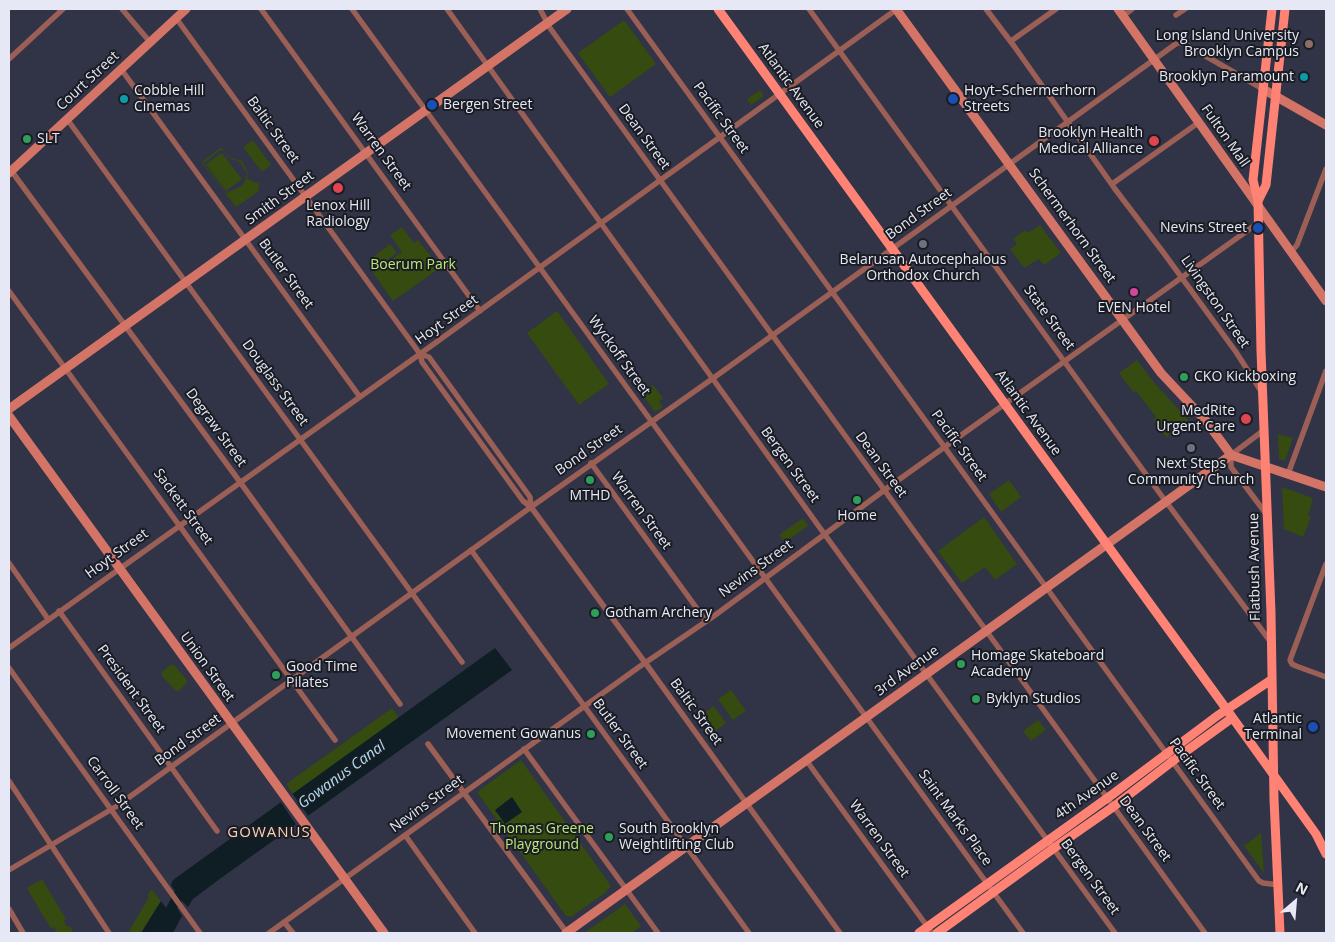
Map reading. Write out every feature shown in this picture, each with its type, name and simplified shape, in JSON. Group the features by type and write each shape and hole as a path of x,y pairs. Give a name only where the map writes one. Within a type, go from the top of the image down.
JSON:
{"main road":[{"name":"Atlantic Avenue","path":"718,9 1316,834 1326,844"},
{"path":"1258,203 1253,180 1272,9"},
{"path":"1258,203 1266,185 1285,9"},
{"name":"Flatbush Avenue","path":"1258,203 1262,393 1268,517 1271,680 1280,933"},
{"name":"4th Avenue","path":"937,933 1113,807 1170,758 1271,680"},
{"name":"4th Avenue","path":"918,933 930,930 987,884 1048,840 1107,798 1170,758"},
{"name":"Atlantic Avenue","path":"1316,834 1326,854"}],"street":[{"path":"9,59 63,9"},
{"path":"122,9 150,42"},
{"name":"Court Street","path":"10,170 186,9"},
{"name":"Warren Street","path":"261,9 480,311"},
{"name":"Wyckoff Street","path":"352,9 866,717"},
{"name":"Bergen Street","path":"447,9 824,534 1115,933"},
{"name":"Dean Street","path":"540,9 550,28 659,180 1205,933"},
{"name":"Smith Street","path":"9,410 567,9"},
{"name":"Pacific Street","path":"627,9 1259,881 1279,885"},
{"name":"State Street","path":"809,9 1166,501 1270,641"},
{"name":"Hoyt Street","path":"9,648 480,311 896,9"},
{"name":"Schermerhorn Street","path":"896,9 1161,372 1206,421 1231,455"},
{"name":"Livingston Street","path":"986,9 1236,352 1262,393"},
{"path":"1010,41 1056,9"},
{"path":"1120,12 1132,9"},
{"path":"1176,15 1185,9"},
{"name":"Fulton Mall","path":"1120,12 1258,203 1326,302"},
{"name":"Baltic Street","path":"176,18 420,354 422,362 523,501 531,507 840,933"},
{"name":"Bond Street","path":"9,870 111,810 172,767 591,463 1180,42 1263,89"},
{"name":"Butler Street","path":"122,69 360,397"},
{"path":"1263,89 1326,125"},
{"name":"Douglass Street","path":"67,119 462,662"},
{"path":"1112,184 1198,122"},
{"name":"Degraw Street","path":"10,170 240,482 400,704"},
{"path":"1291,252 1297,245 1326,170"},
{"name":"Nevins Street","path":"268,933 584,706 706,621 944,447 1258,222"},
{"name":"Sackett Street","path":"9,291 180,524 334,740"},
{"path":"1288,474 1326,371"},
{"name":"Union Street","path":"9,416 384,933"},
{"name":"3rd Avenue","path":"567,933 1264,430"},
{"path":"1268,517 1231,468 1231,455 1326,487"},
{"name":"Warren Street","path":"591,463 706,621"},
{"name":"Butler Street","path":"471,550 749,933"},
{"path":"9,563 48,619"},
{"path":"1326,564 1291,655 1291,662 1296,666 1326,677"},
{"name":"President Street","path":"59,611 217,831"},
{"name":"Carroll Street","path":"9,668 200,933"},
{"name":"Saint Marks Place","path":"866,717 1023,933"},
{"path":"428,744 567,933"},
{"path":"524,749 658,933"},
{"name":"Warren Street","path":"806,760 930,930"},
{"path":"9,781 109,933"},
{"path":"405,835 475,933"},
{"path":"9,909 23,933"},
{"path":"284,922 293,933"}],"green space":[{"path":"624,20 656,64 610,97 578,53"},
{"path":"760,90 764,96 751,105 747,99"},
{"path":"253,140 271,165 262,172 243,147"},
{"path":"220,148 223,149 229,157 242,161 248,173 247,179 260,184 259,191 236,207 203,164 203,161","holes":["220,150 223,150 229,158 240,162 247,174 243,185 227,193 204,163"]},
{"path":"222,153 242,179 226,191 206,164"},
{"path":"1040,225 1061,253 1044,265 1039,259 1024,268 1010,249 1017,244 1013,239 1025,230 1028,233"},
{"name":"Boerum Park","path":"402,227 414,243 418,240 440,268 393,301 373,273 402,252 390,235"},
{"path":"390,244 397,253 378,267 372,258"},
{"path":"557,311 609,384 579,405 527,333"},
{"path":"1137,360 1152,380 1189,421 1166,437 1153,420 1156,417 1136,391 1133,392 1119,373"},
{"path":"653,385 663,398 659,402 663,407 655,412 642,394"},
{"path":"1278,434 1293,438 1285,461 1279,459"},
{"path":"1009,480 1021,497 1001,512 989,494"},
{"path":"1282,487 1313,498 1308,516 1311,517 1303,537 1284,529"},
{"path":"984,517 1017,564 995,580 985,567 962,583 938,551"},
{"path":"803,518 808,526 785,542 779,535"},
{"path":"170,665 174,665 187,680 187,683 179,691 176,691 162,676 162,672"},
{"path":"731,690 746,711 733,720 718,699"},
{"path":"714,706 726,723 715,731 703,714"},
{"path":"392,708 399,718 293,794 286,784"},
{"path":"1038,720 1046,730 1031,741 1023,731"},
{"name":"Thomas Greene Playground","path":"521,760 611,886 605,893 571,917 566,916 477,792"},
{"path":"1261,833 1264,873 1244,846"},
{"path":"42,879 66,919 64,921 67,927 70,926 74,933 57,933 54,927 51,928 42,914 27,888"},
{"path":"152,890 161,901 141,933 128,933 149,897 149,892"},
{"path":"625,904 641,926 632,933 584,933"}],"water":[{"name":"Gowanus Canal","path":"495,648 512,670 221,878 193,899 188,907 182,901 177,908 182,916 173,933 141,933 161,901 166,908 175,891 171,885 173,880"},
{"path":"512,797 522,812 505,824 495,810"}],"pier":[{"path":"292,793 309,817 297,826 280,801"}],"place":[{"name":"Long Island University Brooklyn Campus","path":"1309,44"},
{"name":"Brooklyn Paramount","path":"1304,77"},
{"name":"Cobble Hill Cinemas","path":"124,99"},
{"name":"Hoyt–Schermerhorn Streets","path":"953,99"},
{"name":"Bergen Street","path":"432,105"},
{"name":"SLT","path":"27,139"},
{"name":"Brooklyn Health Medical Alliance","path":"1154,141"},
{"name":"Lenox Hill Radiology","path":"338,188"},
{"name":"Nevins Street","path":"1258,228"},
{"name":"Belarusan Autocephalous Orthodox Church","path":"923,244"},
{"name":"EVEN Hotel","path":"1134,292"},
{"name":"CKO Kickboxing","path":"1184,377"},
{"name":"MedRite Urgent Care","path":"1246,419"},
{"name":"Next Steps Community Church","path":"1191,448"},
{"name":"MTHD","path":"590,480"},
{"name":"Home","path":"857,500"},
{"name":"Gotham Archery","path":"595,613"},
{"name":"Homage Skateboard Academy","path":"961,664"},
{"name":"Good Time Pilates","path":"276,675"},
{"name":"Byklyn Studios","path":"976,699"},
{"name":"Atlantic Terminal","path":"1313,727"},
{"name":"Movement Gowanus","path":"591,734"},
{"name":"South Brooklyn Weightlifting Club","path":"609,837"}],"district":[{"name":"GOWANUS","path":"269,833"}]}
